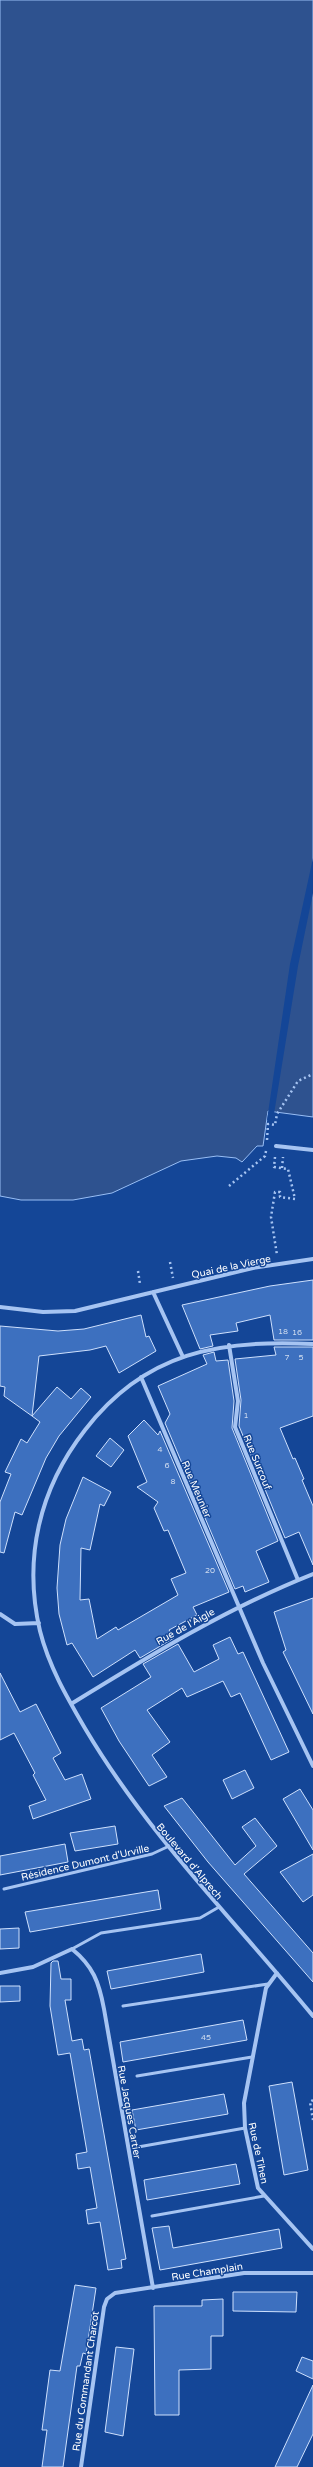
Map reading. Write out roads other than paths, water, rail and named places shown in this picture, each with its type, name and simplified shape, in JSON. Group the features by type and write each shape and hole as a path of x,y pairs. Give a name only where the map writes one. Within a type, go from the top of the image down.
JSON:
{"street":[{"path":"276,1146 313,1150"},
{"name":"Quai de la Vierge","path":"0,1307 34,1311 66,1312 278,1263 313,1259"},
{"path":"153,1292 183,1357"},
{"name":"Boulevard d'Alprech","path":"313,1344 264,1342 229,1344 183,1357 141,1377 113,1398 90,1423 68,1455 48,1494 39,1518 33,1556 33,1581 39,1623 47,1651 71,1704 115,1777 167,1847 277,1972 313,2016"},
{"name":"Rue Surcouf","path":"229,1344 238,1401 235,1427 298,1580"},
{"name":"Rue Meunier","path":"141,1377 239,1607 313,1766"},
{"name":"Rue de l'Aigle","path":"71,1704 167,1645 239,1607 313,1574"},
{"path":"0,1614 15,1624 39,1623"},
{"path":"0,1973 33,1967 72,1949"},
{"name":"Rue Jacques Cartier","path":"72,1949 93,1970 101,1992 152,2288"},
{"name":"Rue de Tihen","path":"277,1972 268,1984 252,2057 244,2103 244,2128 254,2175 264,2196 313,2249"},
{"name":"Rue Champlain","path":"107,2299 115,2294 244,2272 313,2273"},
{"name":"Rue du Commandant Charcot","path":"81,2467 104,2307 107,2299"}],"lane":[{"name":"Résidence Dumont d'Urville","path":"4,1889 152,1854 167,1847"},
{"path":"72,1949 101,1933 200,1918 219,1907"},
{"path":"124,2006 268,1984"},
{"path":"137,2076 252,2057"},
{"path":"138,2148 244,2128"},
{"path":"152,2216 264,2196"}],"water":[{"path":"0,0 313,0 313,1117 268,1111 263,1146 257,1146 242,1162 236,1158 217,1156 181,1161 112,1193 73,1200 21,1200 0,1196"}]}
